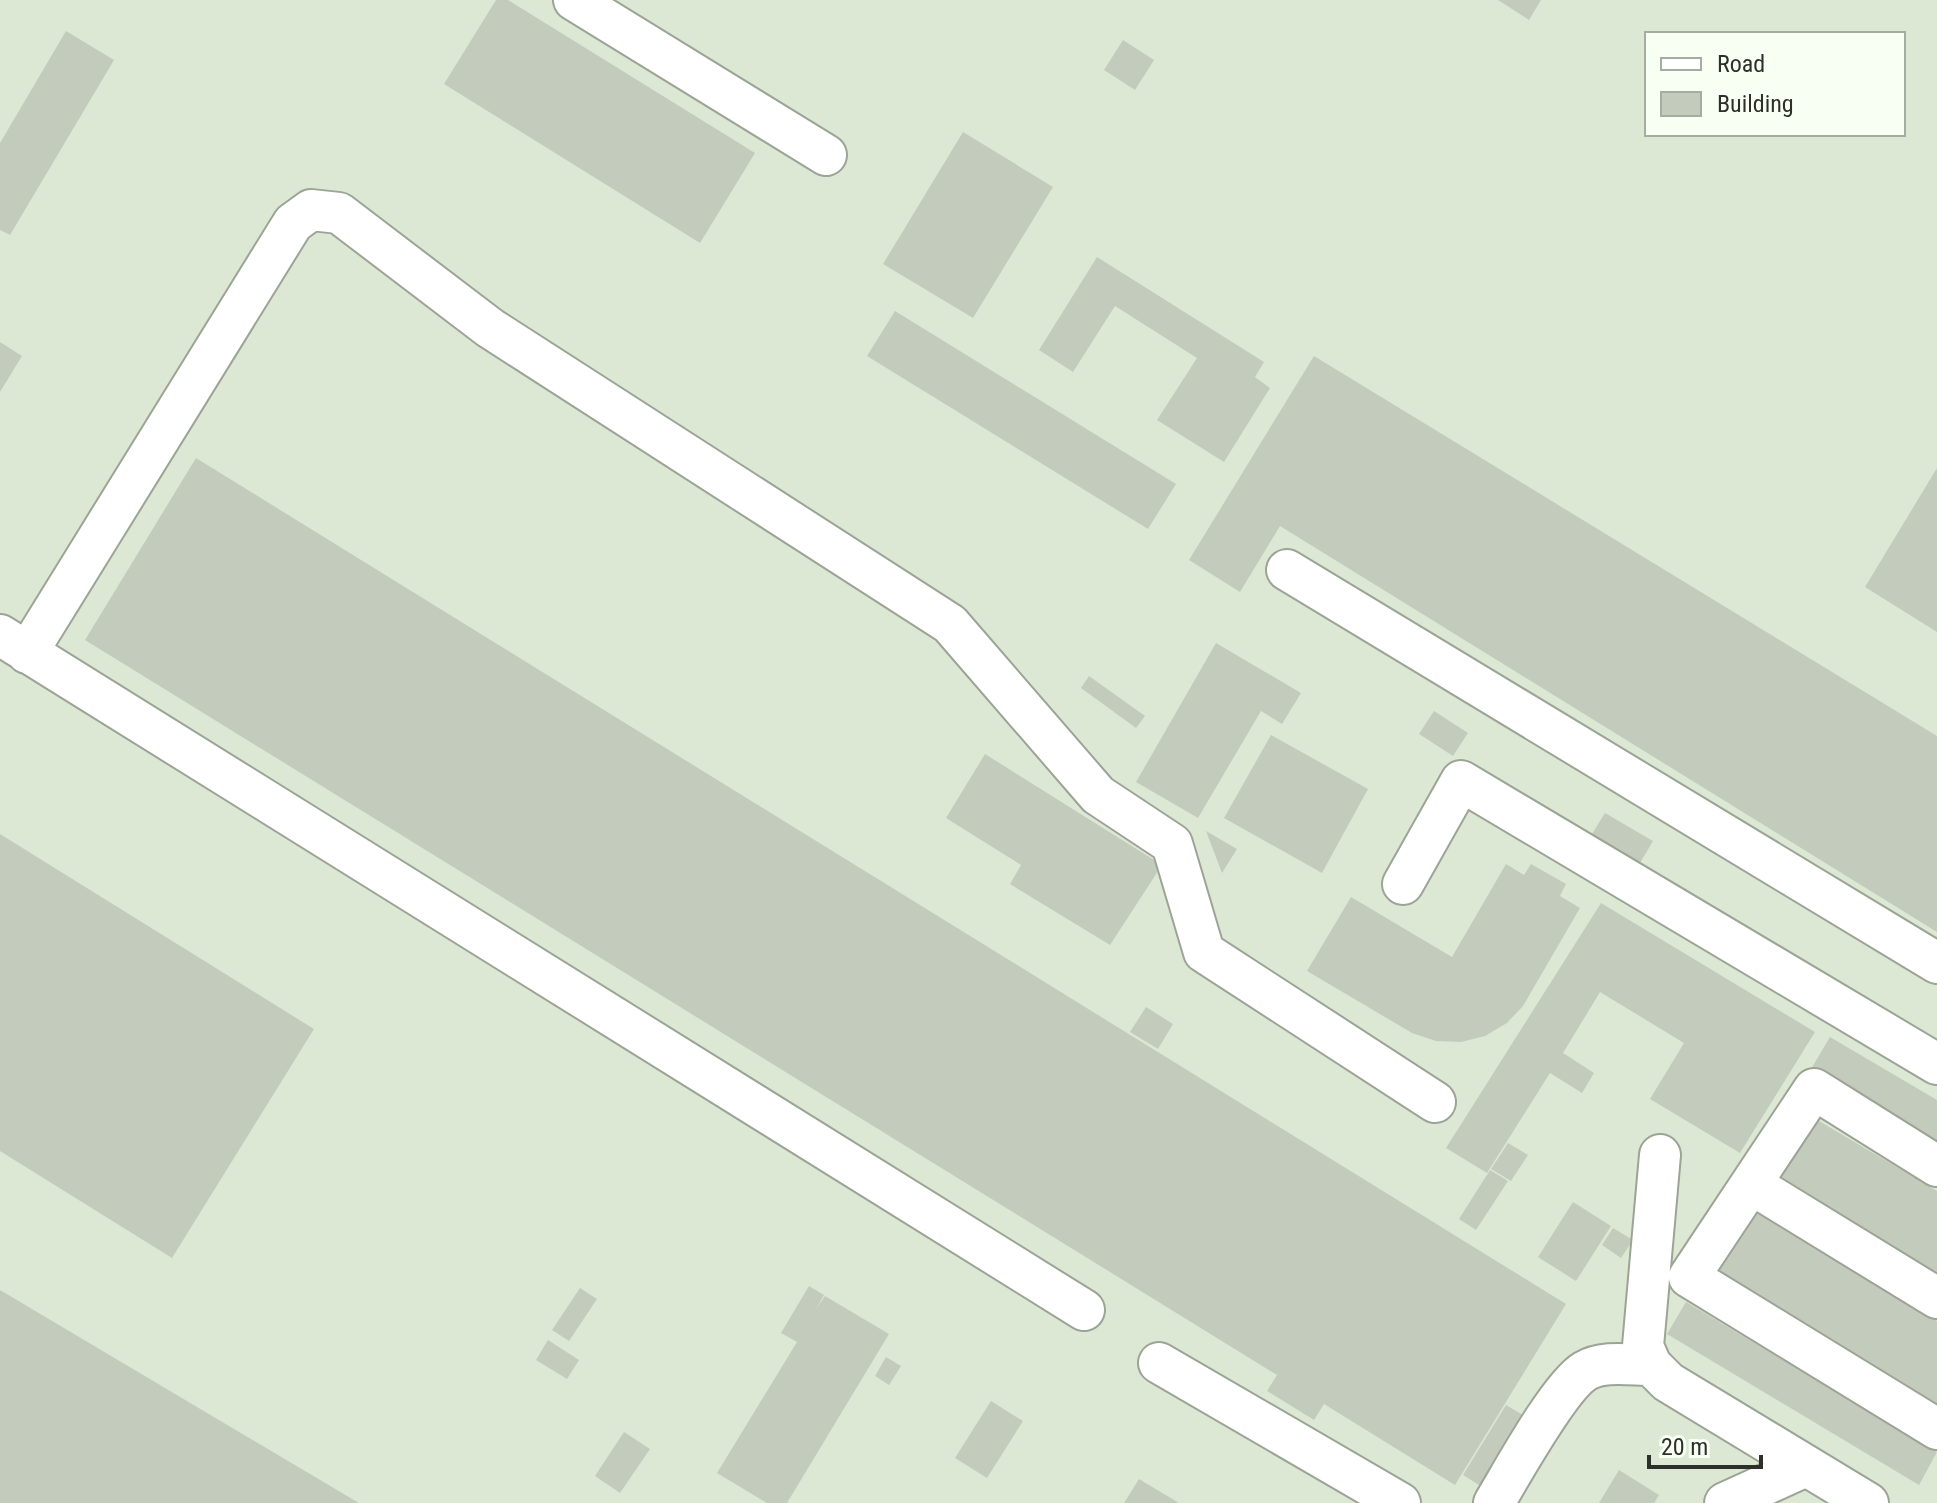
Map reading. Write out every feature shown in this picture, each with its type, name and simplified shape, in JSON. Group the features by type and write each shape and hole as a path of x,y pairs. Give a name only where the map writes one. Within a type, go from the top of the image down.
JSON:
{"lane":[{"path":"574,0 826,155"},
{"path":"1084,1310 14,644 293,223 311,210 339,213 490,328 950,624 1098,795 1172,844 1204,952 1435,1102"},
{"path":"1287,570 1937,963"},
{"path":"1403,884 1461,781 1937,1064"},
{"path":"1937,1166 1814,1089 1689,1277 1937,1429"},
{"path":"1660,1155 1643,1346 1651,1365 1668,1382 1868,1503"},
{"path":"1751,1184 1937,1298"},
{"path":"1159,1363 1400,1503"},
{"path":"1494,1503 1568,1386 1586,1370 1605,1365 1651,1365"},
{"path":"1725,1503 1806,1466"}],"shaded area":[{"path":"0,0 1937,0 1937,1503 0,1503"}],"building":[{"path":"496,0 508,0 755,153 700,243 444,84"},
{"path":"1498,0 1541,0 1529,20"},
{"path":"66,31 114,60 10,235 0,230 0,143"},
{"path":"1123,40 1154,60 1135,90 1104,70"},
{"path":"963,132 1053,187 973,318 883,264"},
{"path":"1097,257 1264,362 1255,377 1270,388 1224,462 1157,420 1197,358 1115,306 1073,372 1039,350"},
{"path":"895,311 1176,484 1148,529 867,356"},
{"path":"0,342 22,356 0,392"},
{"path":"1314,356 1937,736 1937,932 1280,526 1240,592 1189,560"},
{"path":"196,458 1566,1304 1455,1485 1324,1404 1314,1420 1267,1391 1277,1375 85,640"},
{"path":"1937,468 1937,632 1865,587"},
{"path":"1216,643 1301,693 1282,724 1261,711 1198,818 1136,782"},
{"path":"1089,676 1145,716 1136,728 1081,688"},
{"path":"1434,711 1468,733 1453,756 1419,734"},
{"path":"1271,735 1368,789 1322,873 1224,818"},
{"path":"985,754 1162,865 1110,945 1010,884 1021,865 946,818"},
{"path":"1605,813 1653,841 1640,863 1592,834"},
{"path":"1206,831 1237,849 1222,873"},
{"path":"0,834 314,1029 172,1258 0,1151"},
{"path":"1506,864 1524,875 1531,864 1566,884 1560,896 1580,908 1523,1006 1507,1023 1485,1036 1461,1042 1436,1041 1412,1033 1307,971 1351,897 1452,957"},
{"path":"1601,903 1815,1032 1740,1153 1650,1099 1684,1043 1600,992 1563,1053 1594,1073 1582,1093 1550,1073 1487,1173 1446,1148"},
{"path":"1146,1007 1173,1024 1158,1049 1130,1032"},
{"path":"1830,1037 1937,1100 1937,1143 1811,1069"},
{"path":"1804,1112 1937,1191 1937,1276 1767,1175"},
{"path":"1508,1143 1528,1155 1511,1181 1491,1169"},
{"path":"1490,1170 1508,1181 1476,1230 1459,1219"},
{"path":"1573,1202 1611,1226 1576,1281 1538,1257"},
{"path":"1747,1207 1937,1321 1937,1406 1710,1269"},
{"path":"1613,1228 1633,1240 1621,1258 1602,1245"},
{"path":"809,1286 824,1295 816,1309 825,1296 889,1334 787,1503 767,1503 717,1473 797,1342 781,1333"},
{"path":"580,1288 597,1299 569,1341 552,1330"},
{"path":"0,1290 359,1503 0,1503"},
{"path":"1686,1302 1937,1452 1919,1485 1667,1334"},
{"path":"548,1340 579,1360 567,1379 536,1360"},
{"path":"886,1357 901,1366 889,1385 875,1376"},
{"path":"991,1401 1023,1421 987,1478 955,1458"},
{"path":"1506,1405 1530,1419 1487,1490 1463,1475"},
{"path":"624,1432 650,1449 620,1493 595,1476"},
{"path":"1619,1470 1659,1495 1654,1503 1599,1503"},
{"path":"1139,1479 1179,1503 1124,1503"}]}
